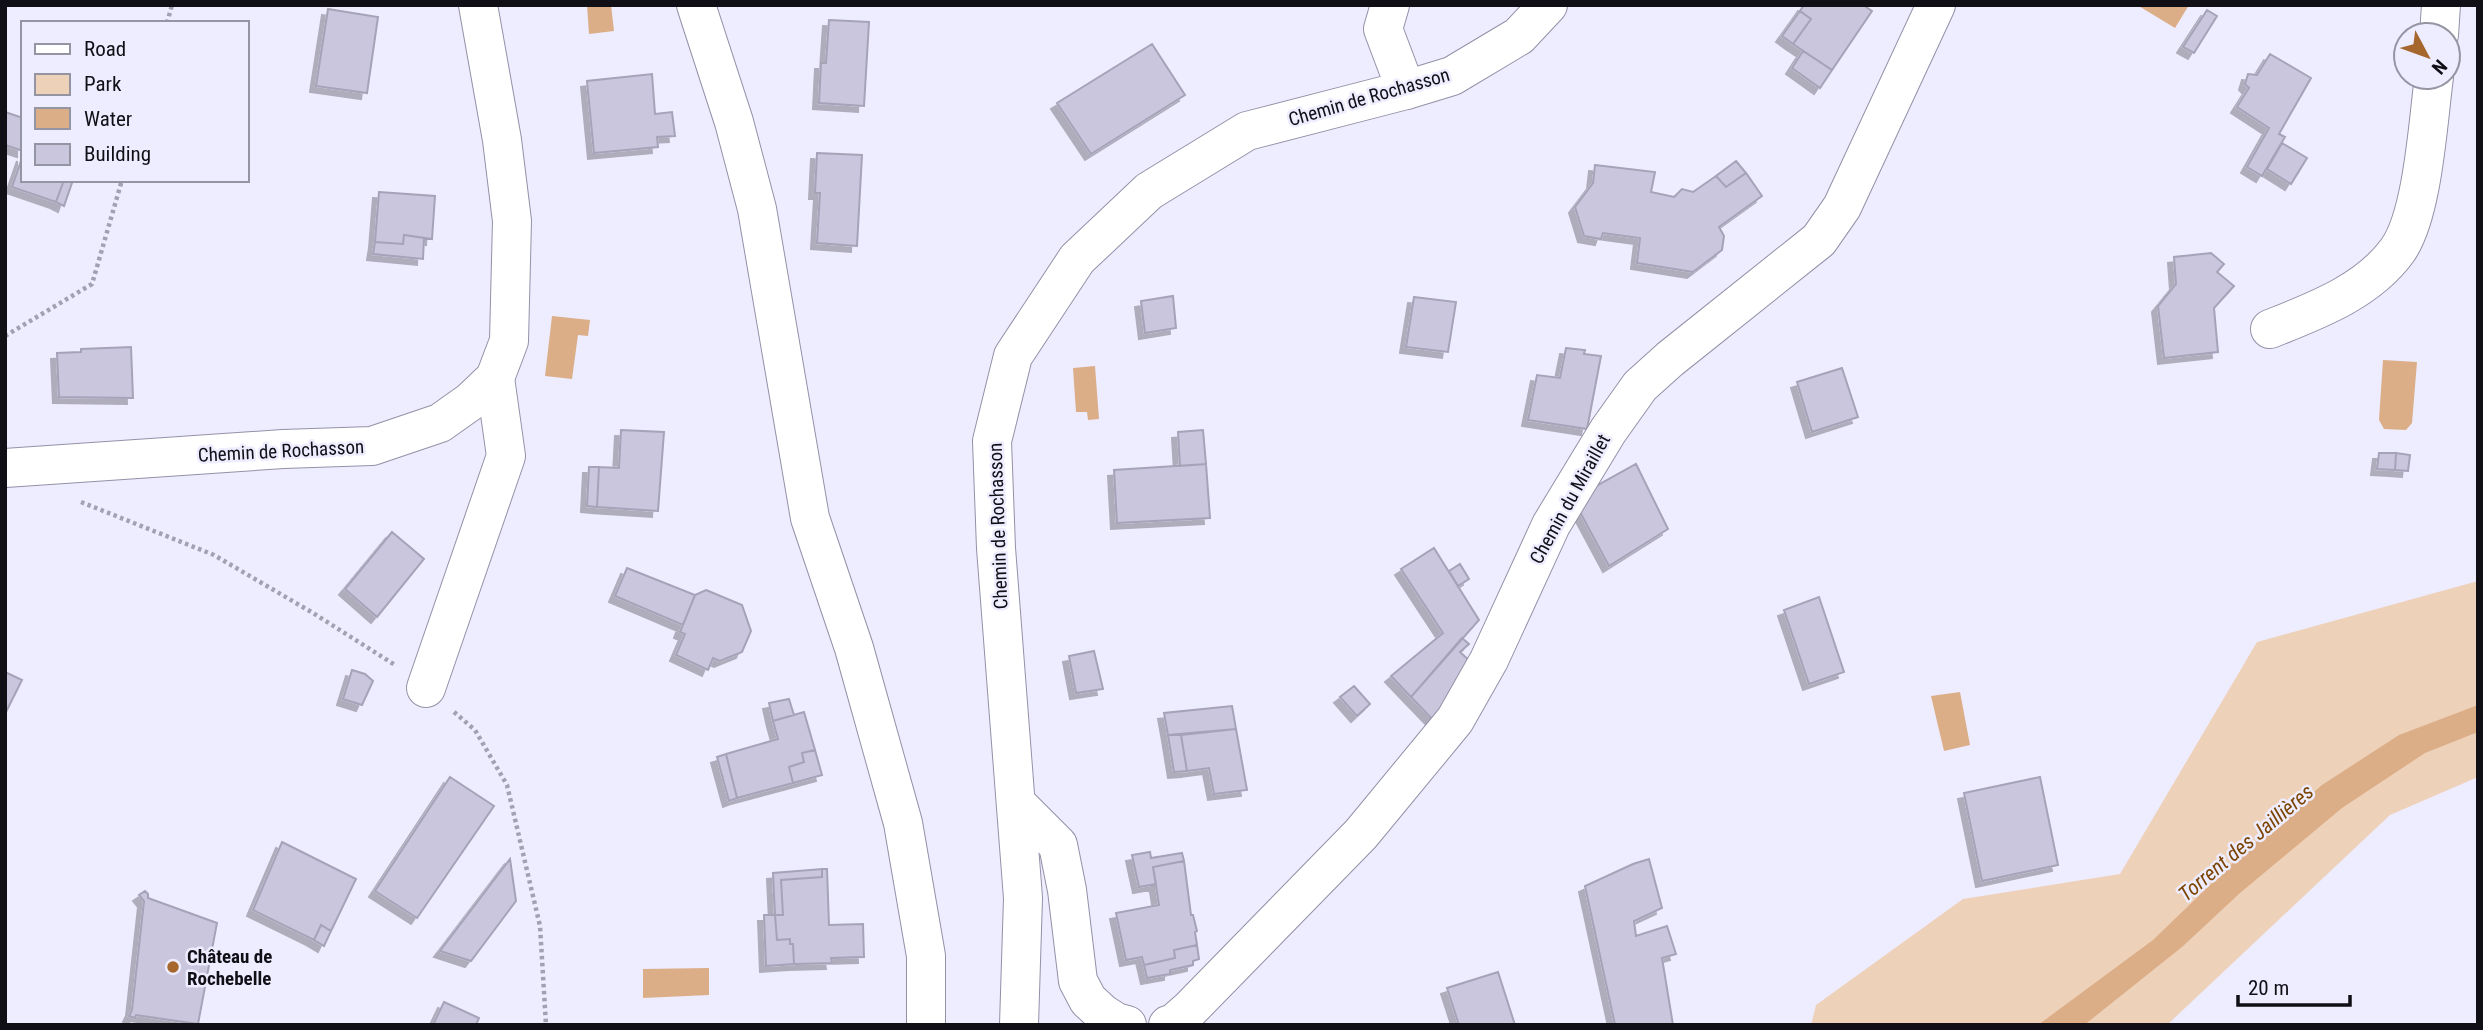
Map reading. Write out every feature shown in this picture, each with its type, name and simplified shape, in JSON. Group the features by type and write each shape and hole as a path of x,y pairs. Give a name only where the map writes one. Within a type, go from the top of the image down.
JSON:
{"street":[{"name":"Chemin de Rochasson","path":"5,468 283,449 372,446 440,423 471,401 495,378 509,341 512,221 502,140 478,5"},
{"path":"696,5 734,122 757,209 810,518 854,648 903,823 926,956 926,1025"},
{"path":"1390,5 1383,29 1406,90"},
{"name":"Chemin de Rochasson","path":"1019,1025 1023,898 996,548 992,441 1013,356 1077,259 1149,191 1247,131 1452,76 1519,36 1548,5"},
{"name":"Chemin du Miraillet","path":"1168,1025 1190,1009 1362,834 1455,720 1489,660 1551,525 1608,430 1640,386 1819,240 1842,207 1936,5"},
{"path":"2270,329 2342,297 2374,275 2399,249 2420,187 2432,91"},
{"path":"426,688 506,456 495,378"},
{"path":"1016,803 1058,845 1067,890 1078,981 1088,1000 1102,1013 1127,1025"}],"path":[{"path":"5,336 92,284 121,182"},
{"path":"79,501 214,555 363,643 426,688 475,730 507,785 540,926 547,1025"}],"green space":[{"path":"2478,581 2478,777 2390,815 2167,1025 1811,1025 1816,1005 1963,899 2120,874 2257,642"}],"water":[{"path":"587,5 611,5 614,31 589,34"},
{"path":"2137,5 2189,5 2175,28"},
{"path":"552,316 590,320 588,336 578,335 572,379 545,376"},
{"path":"2383,360 2417,362 2412,423 2406,430 2384,429 2379,420"},
{"path":"1095,366 1099,419 1088,420 1087,412 1076,412 1073,368"},
{"path":"1960,692 1970,745 1944,751 1931,696"},
{"path":"2478,705 2478,732 2425,753 2342,808 2240,893 2182,947 2084,1025 2038,1025 2153,940 2241,855 2322,785 2399,735"},
{"path":"709,968 709,995 643,998 643,969"}],"building":[{"path":"1804,5 1863,5 1872,11 1832,70 1793,44 1811,19 1800,11"},
{"path":"328,9 378,17 367,93 316,86"},
{"path":"2207,10 2217,16 2194,53 2183,47"},
{"path":"1800,11 1811,19 1793,44 1782,36"},
{"path":"829,20 869,22 864,106 819,103 821,63 826,63"},
{"path":"1152,44 1185,95 1091,154 1057,103"},
{"path":"1803,51 1832,70 1820,88 1792,68"},
{"path":"2270,54 2311,78 2279,134 2285,137 2262,176 2247,167 2269,128 2237,107 2249,88 2245,84 2248,74 2257,75"},
{"path":"652,74 655,114 672,112 675,136 657,137 658,147 594,153 587,81"},
{"path":"5,112 21,117 21,150 5,145"},
{"path":"2282,143 2307,158 2291,184 2267,169"},
{"path":"817,153 862,155 857,246 817,243 820,193 815,193"},
{"path":"21,161 21,182 63,182 56,202 12,187"},
{"path":"1736,161 1746,173 1726,187 1716,176"},
{"path":"1595,165 1655,172 1651,192 1674,197 1682,189 1693,192 1716,176 1726,187 1746,173 1762,196 1719,227 1724,236 1722,250 1693,272 1637,263 1640,238 1603,233 1601,239 1584,236 1575,207 1593,183"},
{"path":"63,182 72,182 64,206 56,202"},
{"path":"379,192 435,196 432,239 404,235 403,244 375,242"},
{"path":"404,235 424,238 423,259 373,254 375,242 403,244"},
{"path":"2211,253 2224,264 2217,272 2234,286 2214,308 2218,352 2164,358 2158,306 2176,284 2174,257"},
{"path":"1173,296 1176,328 1145,333 1141,301"},
{"path":"1414,297 1456,302 1448,352 1406,347"},
{"path":"131,347 133,398 59,397 57,353"},
{"path":"1566,348 1585,350 1584,354 1601,356 1587,429 1528,420 1537,375 1560,378"},
{"path":"1842,368 1858,417 1812,432 1797,382"},
{"path":"621,430 664,432 658,511 597,507 599,467 619,468"},
{"path":"1203,430 1206,464 1180,466 1178,432"},
{"path":"2379,453 2396,453 2395,470 2377,469"},
{"path":"2396,453 2410,455 2408,471 2395,470"},
{"path":"1206,464 1210,518 1117,523 1114,470"},
{"path":"1636,464 1668,529 1609,566 1573,499"},
{"path":"589,467 599,467 597,507 587,506"},
{"path":"392,532 424,559 377,617 345,589"},
{"path":"1434,548 1479,620 1411,697 1391,676 1443,633 1401,569"},
{"path":"1460,564 1469,579 1458,586 1449,571"},
{"path":"627,568 695,595 683,625 615,596"},
{"path":"706,590 742,605 751,631 742,652 720,661 713,658 708,670 676,655 685,634 680,632 695,595"},
{"path":"1819,597 1844,672 1809,684 1784,610"},
{"path":"1462,638 1469,644 1460,652 1472,663 1434,721 1411,697"},
{"path":"1094,651 1103,689 1076,693 1069,656"},
{"path":"352,670 365,674 373,681 362,705 343,699"},
{"path":"5,672 22,680 5,714"},
{"path":"1354,686 1370,704 1357,716 1340,697"},
{"path":"789,699 794,715 773,721 769,703"},
{"path":"1232,706 1236,729 1168,735 1164,713"},
{"path":"804,712 815,750 802,753 804,762 789,767 793,783 737,798 726,754 778,739 773,721"},
{"path":"1236,729 1247,790 1214,794 1209,768 1187,771 1181,735"},
{"path":"1168,735 1181,735 1187,771 1174,772"},
{"path":"815,750 822,775 793,783 789,767 804,762 802,753"},
{"path":"726,754 737,798 729,801 717,757"},
{"path":"450,777 494,806 417,918 375,891"},
{"path":"2040,777 2058,865 1982,881 1964,793"},
{"path":"282,842 356,879 331,931 321,925 314,940 253,910"},
{"path":"1150,852 1151,858 1182,853 1184,861 1153,867 1156,884 1139,887 1132,855"},
{"path":"510,859 516,901 471,961 440,951"},
{"path":"1649,859 1662,908 1634,921 1636,936 1667,926 1676,954 1662,958 1673,1025 1615,1025 1585,886"},
{"path":"1184,861 1191,915 1197,931 1197,945 1174,950 1175,958 1144,965 1142,957 1126,960 1116,913 1159,905 1153,867"},
{"path":"822,869 822,877 781,880 783,915 775,915 773,873"},
{"path":"822,869 827,869 829,925 863,924 864,957 831,958 832,963 794,964 793,944 790,944 790,939 777,940 775,915 783,915 781,880 822,877"},
{"name":"Château de Rochebelle","path":"145,891 148,898 217,923 198,1024 129,1016 132,1010 144,901 139,895"},
{"path":"764,915 775,915 777,940 790,939 790,944 793,944 794,964 766,966"},
{"path":"321,925 331,931 324,946 314,940"},
{"path":"1197,945 1199,959 1193,961 1193,965 1170,970 1170,974 1147,978 1144,965 1175,958 1174,950"},
{"path":"1498,972 1515,1025 1459,1025 1447,988"},
{"path":"444,1002 479,1018 476,1025 433,1025"}],"place":[{"name":"Château de Rochebelle","path":"173,967"}],"water label":[{"name":"Torrent des Jaillières","path":"2246,843"}]}
